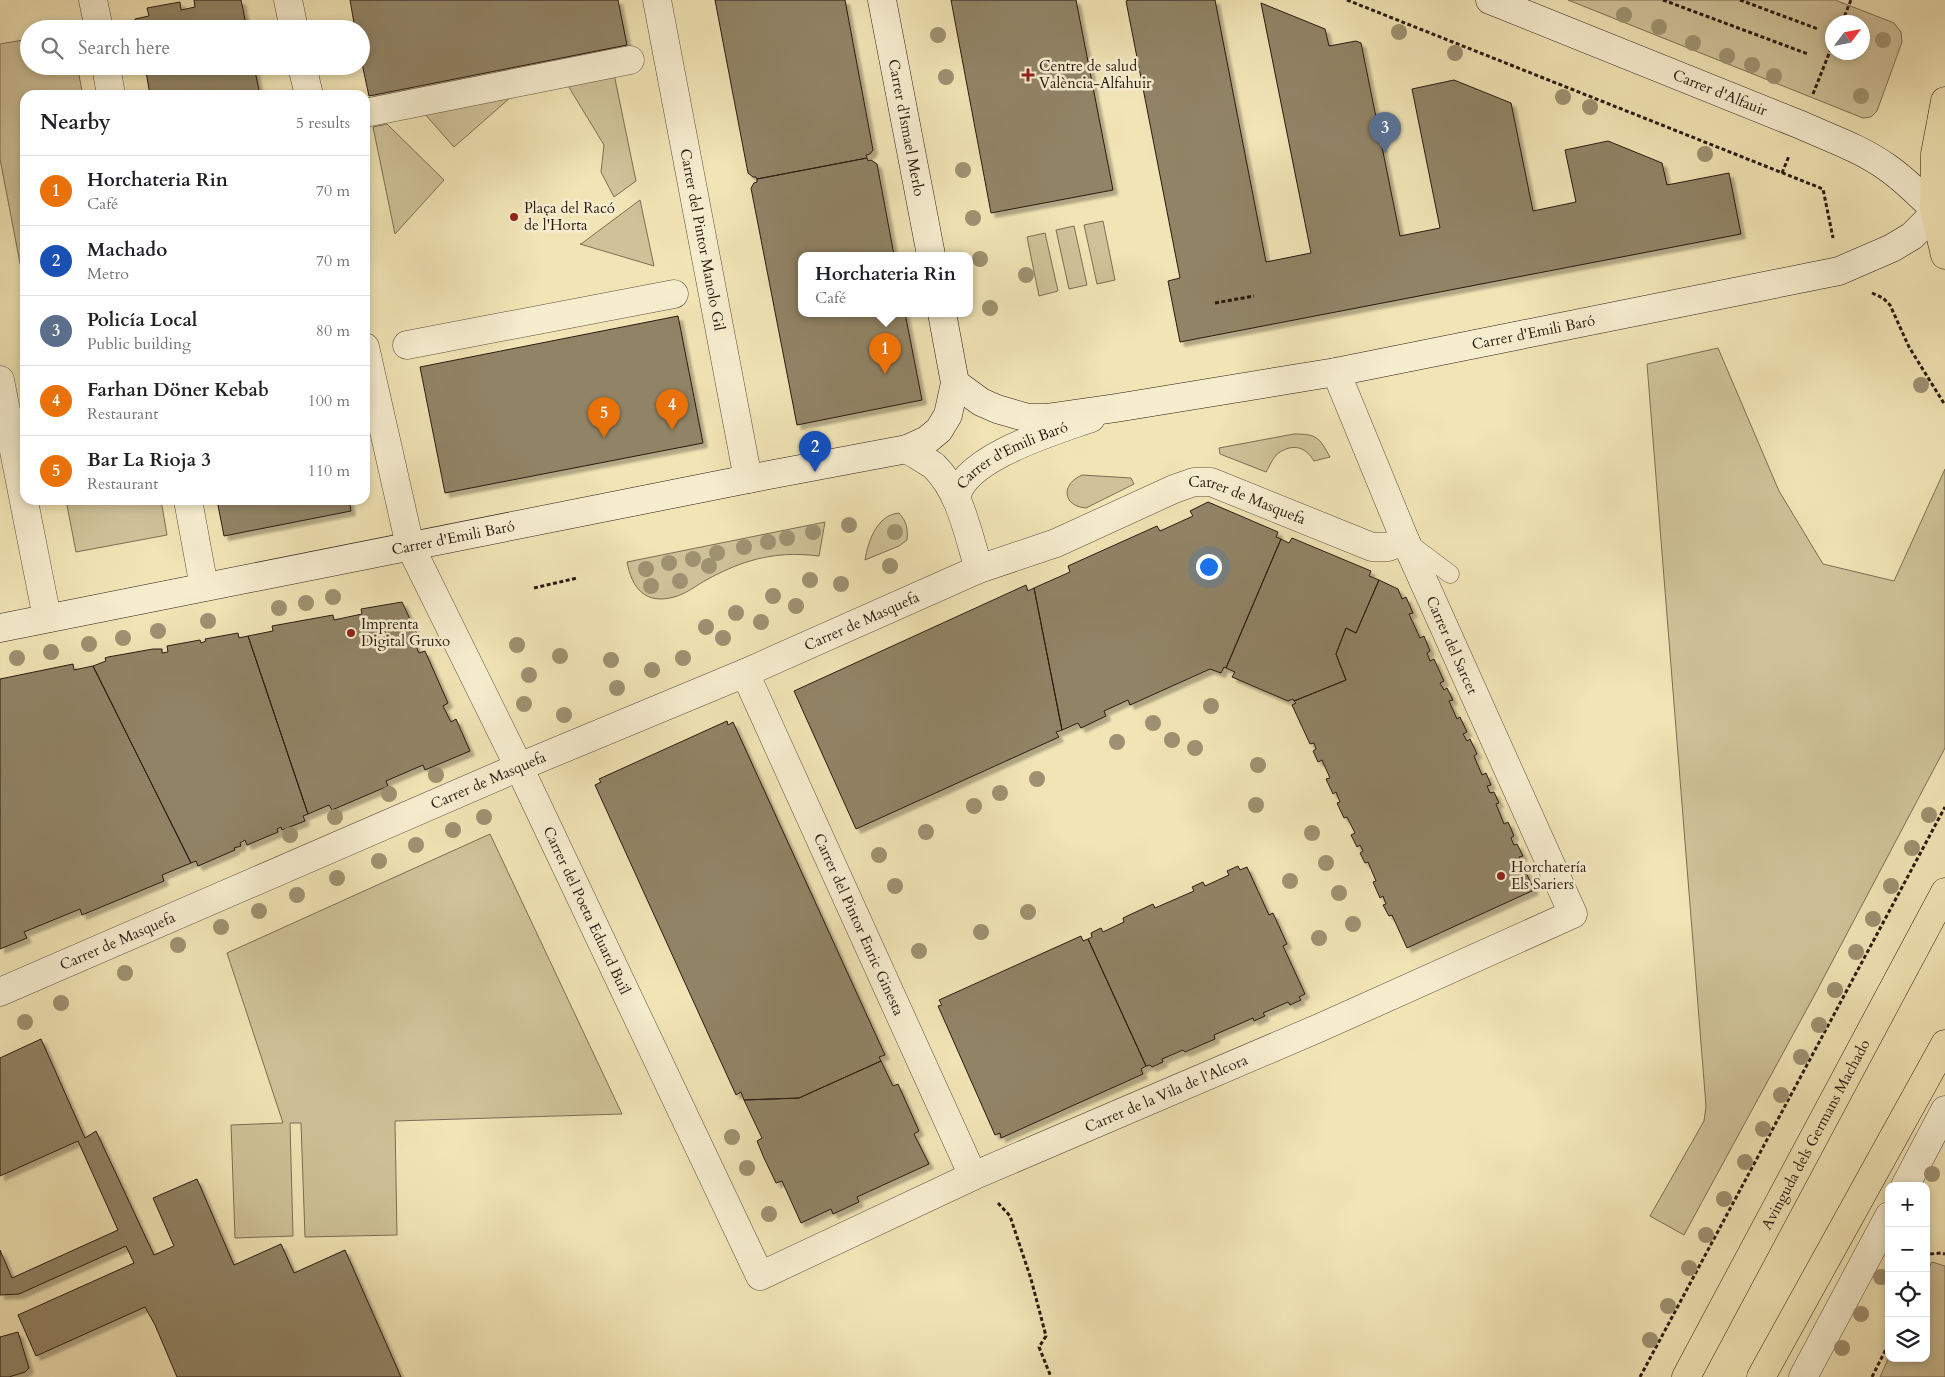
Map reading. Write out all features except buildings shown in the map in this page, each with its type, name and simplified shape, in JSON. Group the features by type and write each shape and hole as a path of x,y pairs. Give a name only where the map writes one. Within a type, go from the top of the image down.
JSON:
{"main road":[{"path":"1945,101 1935,154 1934,211 1945,255"},
{"name":"Avinguda dels Germans Machado","path":"1686,1377 1945,892"},
{"path":"1761,1377 1945,1044"}],"street":[{"path":"93,0 97,20"},
{"path":"288,0 292,20"},
{"name":"Carrer del Pintor Manolo Gil","path":"657,0 748,478"},
{"name":"Carrer d'Ismael Merlo","path":"882,0 930,252"},
{"name":"Carrer d'Alfauir","path":"1490,0 1793,121 1851,147 1887,167 1910,186 1934,211"},
{"path":"370,112 630,60"},
{"path":"108,75 110,90"},
{"path":"304,75 308,90"},
{"name":"Carrer d'Emili Baró","path":"0,628 748,478 908,450 927,440 938,430 948,414 955,383 981,402 997,410 1028,418 1046,418 1336,372 1839,271 1892,248 1912,236 1934,211"},
{"path":"407,345 674,294"},
{"path":"943,317 955,383"},
{"name":"Carrer del Poeta Eduard Buïl","path":"370,369 410,546 518,767 760,1276"},
{"name":"Carrer del Sarcet","path":"1336,372 1405,540 1573,914"},
{"path":"0,380 20,481"},
{"name":"Carrer d'Emili Baró","path":"956,498 957,490 983,463 1031,440 1116,408"},
{"name":"Carrer d'Emili Baró","path":"908,450 933,466 944,478 956,498"},
{"name":"Carrer de Masquefa","path":"0,992 518,767 745,673 979,569 1056,542 1174,489 1194,482 1211,482 1372,547 1388,547 1405,540"},
{"path":"956,498 979,569"},
{"path":"25,505 47,618"},
{"path":"189,505 204,587"},
{"name":"Carrer del Pintor Enric Ginesta","path":"745,673 973,1176"},
{"name":"Carrer de la Vila de l'Alcora","path":"760,1276 973,1176 1310,1032 1573,914"},
{"path":"1907,1182 1945,1110"},
{"path":"1802,1377 1885,1223"}],"lane":[{"path":"1405,540 1450,574"}],"path":[{"path":"1347,0 1354,1 1823,189 1844,294 1860,292 1873,294 1890,305 1909,347 1945,405"},
{"path":"1663,0 1808,54"},
{"path":"1740,0 1818,29"},
{"path":"1845,15 1851,0"},
{"path":"1215,303 1254,296"},
{"path":"534,588 578,578"},
{"path":"1640,1377 1945,806"},
{"path":"973,1176 1010,1216 1031,1279 1046,1336 1038,1347 1051,1377"},
{"path":"1930,1254 1945,1254"},
{"path":"1872,1377 1885,1351"}],"shaded area":[{"path":"1568,0 1835,0 1894,23 1901,32 1902,42 1877,111 1871,117 1863,118"},
{"path":"20,41 20,75 79,75 82,90 20,90 20,263 0,159 0,44"},
{"path":"614,74 636,181 614,197 601,172 604,145 567,84"},
{"path":"511,97 454,147 423,112"},
{"path":"387,124 444,180 395,234 373,127"},
{"path":"640,200 654,266 580,244 581,244"},
{"path":"1103,221 1115,280 1097,284 1084,225"},
{"path":"1074,226 1087,285 1069,289 1056,230"},
{"path":"1045,233 1058,291 1039,296 1027,237"},
{"path":"1718,348 1779,491 1823,564 1894,581 1945,469 1945,748 1814,996 1684,1235 1650,1216 1704,1121 1706,1106 1647,364"},
{"path":"1294,434 1313,436 1320,441 1330,457 1314,461 1300,448 1285,449 1278,454 1266,472 1220,454 1219,448"},
{"path":"1082,475 1131,478 1134,484 1086,508 1072,503 1067,494 1070,484"},
{"path":"67,505 162,505 167,535 76,552"},
{"path":"899,513 904,519 907,540 899,546 865,560 871,537 879,524 891,515"},
{"path":"825,522 819,556 784,555 750,561 723,571 687,592 674,597 655,599 648,596 636,587 629,571 627,562"},
{"path":"490,834 622,1114 395,1121 397,1235 305,1237 301,1123 290,1123 293,1236 235,1238 231,1125 283,1123 227,953"},
{"path":"1932,1262 1945,1266 1945,1377 1880,1377 1887,1362 1930,1362 1930,1266"}],"place":[{"name":"Centre de salud València-Alfahuir","path":"1028,75"},
{"name":"Policía Local","path":"1385,153"},
{"name":"Plaça del Racó de l'Horta","path":"514,217"},
{"name":"Horchateria Rin","path":"885,374"},
{"name":"Farhan Döner Kebab","path":"672,430"},
{"name":"Bar La Rioja 3","path":"604,438"},
{"name":"Machado","path":"815,472"},
{"name":"Imprenta Digital Gruxo","path":"351,633"},
{"name":"Horchatería Els Sariers","path":"1501,876"}]}
